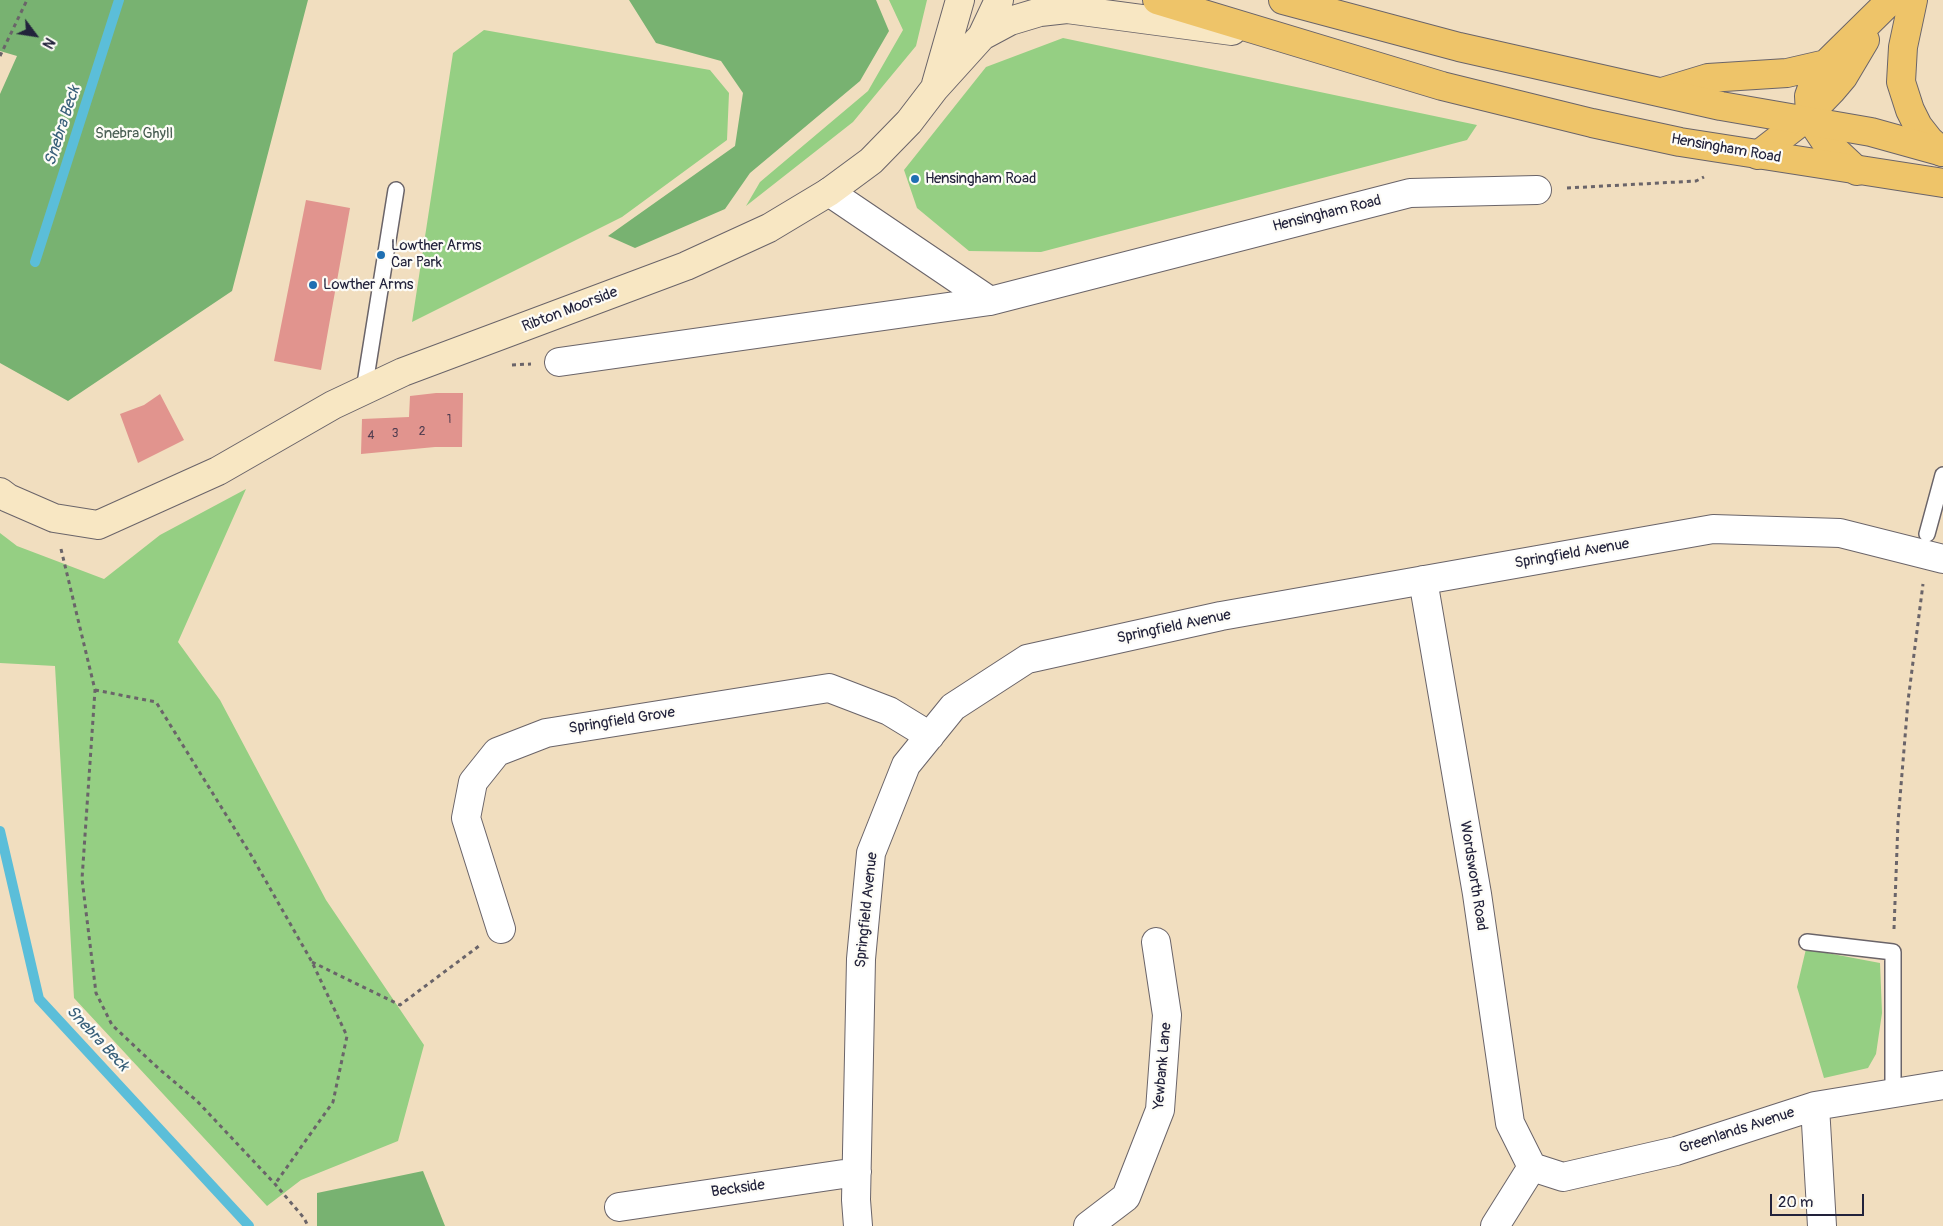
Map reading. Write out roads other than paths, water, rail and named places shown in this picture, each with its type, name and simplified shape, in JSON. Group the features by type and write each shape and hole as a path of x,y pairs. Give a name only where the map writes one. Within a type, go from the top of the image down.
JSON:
{"main road":[{"path":"935,88 960,0"},
{"path":"982,36 999,0"},
{"name":"Hensingham Road","path":"1157,0 1442,86 1680,142 1943,183"},
{"path":"1283,0 1459,47 1721,106 1808,119 1871,132 1943,152"},
{"path":"1912,0 1903,47 1901,82 1910,110 1918,126 1929,140 1943,152"},
{"path":"1857,171 1825,141 1808,119 1809,96 1826,64 1889,4"},
{"path":"1758,155 1808,119 1843,77 1889,4"},
{"path":"982,36 1018,19 1040,12 1067,9 1280,37"},
{"name":"Ribton Moorside","path":"0,492 8,498 54,518 98,525 218,471 333,406 403,372 686,266 769,228 829,192 871,161 909,122 935,88 982,36"},
{"path":"1662,92 1708,78 1787,73 1826,64"}],"street":[{"name":"Hensingham Road","path":"559,362 990,301 1410,193 1537,190"},
{"path":"829,192 990,301"},
{"name":"Springfield Avenue","path":"858,1226 856,1200 861,959 872,853 906,765 953,707 1027,660 1221,616 1713,529 1840,533 1932,549"},
{"name":"Wordsworth Road","path":"1423,580 1477,894 1510,1124 1532,1167"},
{"name":"Springfield Grove","path":"501,929 466,818 473,782 497,752 546,733 829,688 889,711 930,736"},
{"name":"Yewbank Lane","path":"1088,1226 1126,1197 1160,1110 1167,1015 1156,942"},
{"name":"Greenlands Avenue","path":"1532,1167 1563,1177 1676,1151 1814,1106 1943,1085"},
{"path":"1814,1106 1822,1226"},
{"path":"1495,1226 1532,1167"},
{"name":"Beckside","path":"619,1207 857,1172"}],"lane":[{"path":"364,390 396,190"},
{"path":"1932,549 1943,475"},
{"path":"1807,942 1893,952 1893,1093"}],"waterway":[{"name":"Snebra Beck","path":"35,262 119,0"},
{"name":"Snebra Beck","path":"0,831 39,999 249,1226"}],"place":[{"name":"Hensingham Road","path":"915,179"},
{"name":"Lowther Arms Car Park","path":"381,255"},
{"name":"Lowther Arms","path":"313,285"}],"park label":[{"name":"Snebra Ghyll","path":"134,134"}]}
